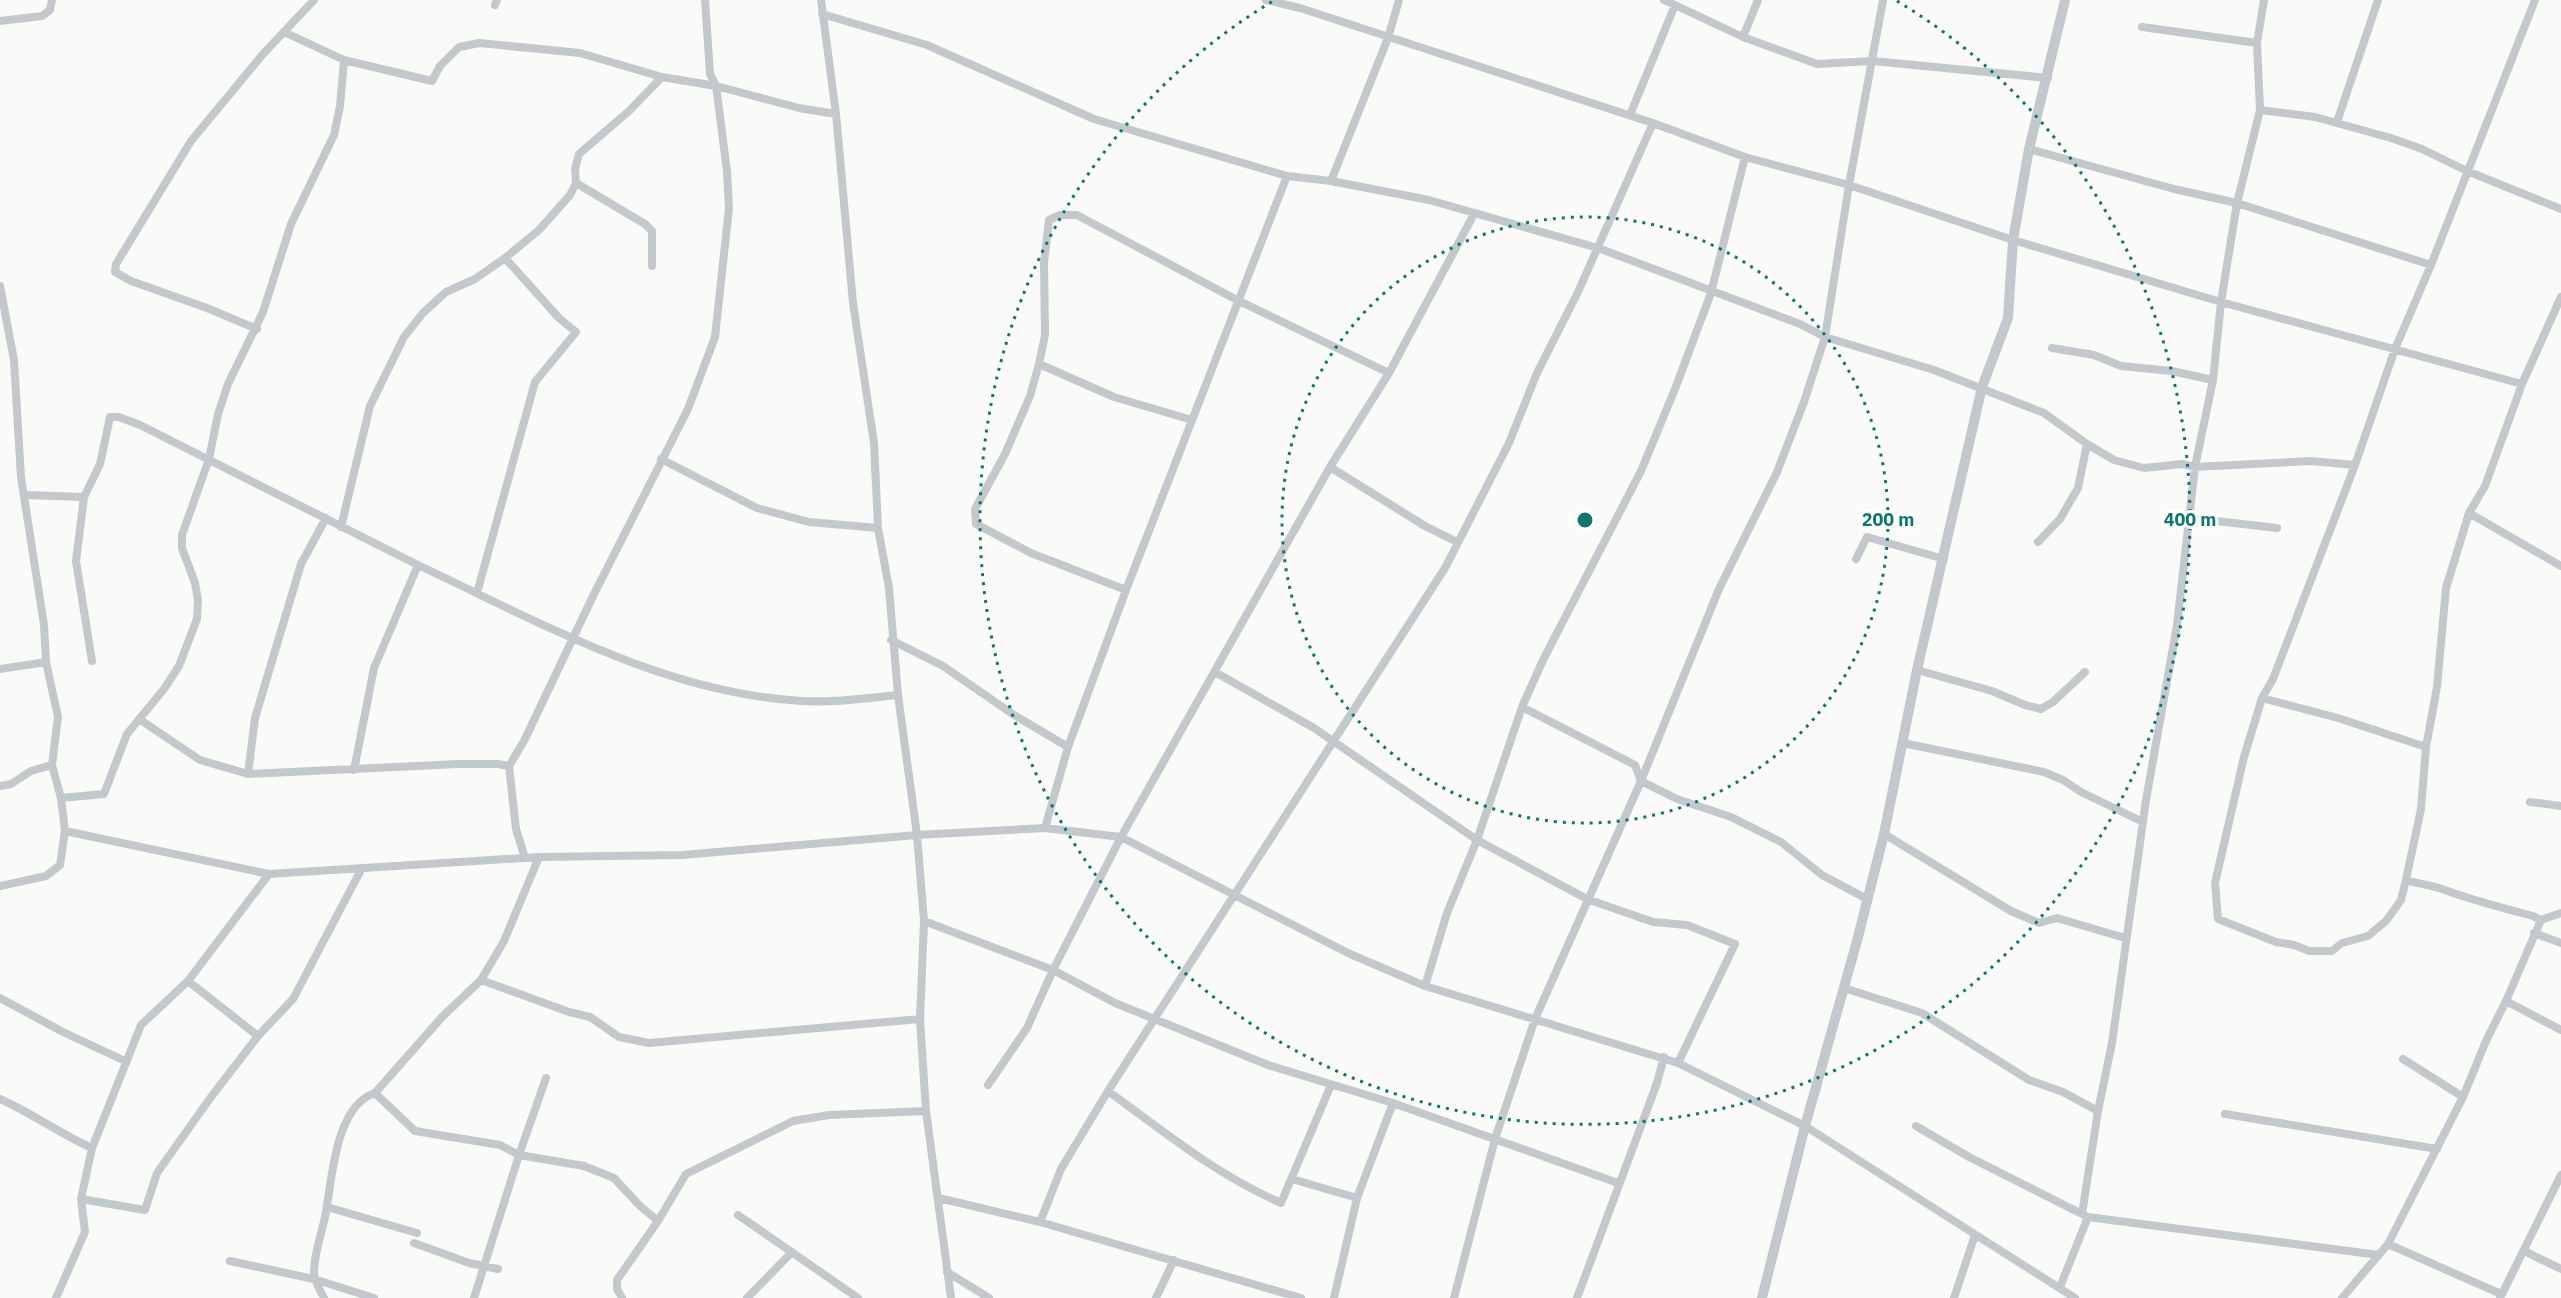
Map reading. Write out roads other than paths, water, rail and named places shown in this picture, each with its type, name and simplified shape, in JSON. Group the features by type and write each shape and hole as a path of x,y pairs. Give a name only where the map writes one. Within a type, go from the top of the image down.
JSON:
{"street":[{"path":"0,21 42,16 50,10 52,0"},
{"path":"257,328 131,281 115,272 116,264 191,141 314,0"},
{"path":"525,858 516,829 509,766 524,741 594,594 632,524 661,459 688,409 715,338 729,208 727,171 716,86 710,74 705,0"},
{"path":"821,0 836,114 853,303 874,443 879,528 889,588 891,640 917,835 924,921 920,1019 926,1112 951,1298"},
{"path":"1266,0 1300,8 1630,115 1745,157 1849,185 2013,240 2221,302 2522,384"},
{"path":"1331,181 1388,38 1399,0"},
{"path":"1664,0 1743,38 1817,64 1873,61 2048,78"},
{"path":"1743,38 1758,0"},
{"path":"1454,1298 1495,1139 1535,1019 1641,781 1719,589 1777,472 1804,402 1825,336 1849,185 1883,0"},
{"path":"1762,1298 1805,1126 1884,834 1917,670 1982,387 2008,318 2013,240 2029,149 2065,0"},
{"path":"2060,1287 2085,1216 2098,1111 2112,1042 2143,822 2177,625 2195,468 2213,380 2221,302 2237,203 2260,110 2257,43 2264,0"},
{"path":"2337,122 2378,0"},
{"path":"2535,0 2432,265 2395,349 2355,465 2274,679 2262,698 2244,757 2215,883 2218,919 2276,942 2294,945 2309,951 2332,951 2342,943 2368,936 2386,921 2401,900 2421,808 2426,747 2437,687 2446,588 2469,513 2485,486 2522,384 2561,297"},
{"path":"1630,115 1675,5"},
{"path":"822,14 927,45 1094,119 1287,177 1331,181 1429,200 1598,248 1800,324 1825,336 1982,387 2044,413 2087,444 2114,459 2144,468 2182,464 2195,468 2311,461 2355,465"},
{"path":"2142,27 2257,43"},
{"path":"284,32 344,60 432,81 440,66 459,47 479,43 580,52 662,77 716,86 799,108 836,114"},
{"path":"61,798 104,794 127,734 164,689 179,666 197,619 198,600 195,583 182,548 182,535 209,459 218,414 228,384 257,328 291,224 334,135 340,106 344,60"},
{"path":"341,527 370,406 404,337 423,313 446,292 475,279 539,230 570,195 576,183 575,169 579,154 629,111 662,77"},
{"path":"2260,110 2337,122 2422,149 2467,171 2561,209"},
{"path":"1040,1222 1061,1169 1108,1091 1234,893 1335,741 1444,568 1509,443 1537,374 1598,248 1653,123"},
{"path":"2029,149 2174,189 2237,203 2432,265"},
{"path":"1425,986 1448,913 1477,840 1522,707 1543,660 1641,471 1711,292 1745,157"},
{"path":"1045,828 1068,747 1126,590 1237,300 1287,177"},
{"path":"576,183 645,224 652,231 652,266"},
{"path":"988,1085 1027,1028 1053,970 1122,837 1330,467 1389,374 1474,214"},
{"path":"1126,590 1031,553 975,524 975,509 1005,454 1030,396 1039,364 1045,335 1044,264 1049,220 1060,215 1077,215 1237,300 1389,374"},
{"path":"477,593 535,382 576,332 559,318 505,258"},
{"path":"0,286 14,360 19,450 44,625 46,662 58,717 52,765 61,798 65,831 60,865 46,876 0,886"},
{"path":"2052,348 2094,355 2121,366 2172,370 2213,380"},
{"path":"1039,364 1114,397 1192,420"},
{"path":"92,661 76,561 84,497 100,464 110,417 119,417 140,425 341,527 574,640 656,671 734,692 803,701 898,695"},
{"path":"2038,542 2060,519 2078,489 2087,444"},
{"path":"661,459 757,508 809,522 879,528"},
{"path":"1330,467 1425,526 1457,542"},
{"path":"25,495 84,497"},
{"path":"2469,513 2561,566"},
{"path":"248,774 255,718 301,564 326,518"},
{"path":"2190,518 2277,528"},
{"path":"1856,559 1867,537 1944,559"},
{"path":"354,770 374,668 418,565"},
{"path":"891,640 943,666 1014,715 1068,747"},
{"path":"0,669 46,662"},
{"path":"1917,670 1992,691 2025,705 2042,709 2053,702 2085,672"},
{"path":"1215,672 1335,741 1477,840 1587,899 1653,922 1687,925 1735,944 1678,1063"},
{"path":"2262,698 2337,718 2426,747"},
{"path":"1522,707 1635,765 1641,781 1677,798 1731,818 1781,842 1822,875 1868,899"},
{"path":"139,719 200,760 248,774 459,764 509,766"},
{"path":"1903,743 2044,772 2143,822"},
{"path":"0,786 11,784 31,771 52,765"},
{"path":"2530,802 2561,806"},
{"path":"65,831 269,874 539,857 682,855 917,835 1045,828 1122,837 1350,954 1425,986 1678,1063 1805,1126 2060,1287 2071,1297"},
{"path":"1884,834 2011,911 2039,923 2057,918 2125,938"},
{"path":"324,1298 314,1279 316,1252 327,1207 335,1151 351,1114 366,1096 375,1093 442,1017 481,980 504,941 539,857"},
{"path":"81,1199 145,1210 157,1173 211,1096 258,1036 293,999 363,868"},
{"path":"56,1298 85,1232 81,1199 92,1148 125,1060 141,1025 188,981 269,874"},
{"path":"2406,880 2440,888 2466,899 2541,920"},
{"path":"2342,1298 2388,1244 2463,1096 2541,920 2561,913"},
{"path":"924,921 1053,970 1115,1004 1268,1065 1393,1103 1618,1183"},
{"path":"2534,933 2561,943"},
{"path":"481,980 590,1017 619,1037 649,1043 920,1019"},
{"path":"188,981 258,1036"},
{"path":"1844,988 1922,1013 2029,1080 2063,1092 2098,1111"},
{"path":"0,998 63,1032 125,1060"},
{"path":"2506,1001 2561,1030"},
{"path":"1577,1298 1657,1083 1664,1057"},
{"path":"2403,1059 2463,1096"},
{"path":"474,1298 546,1078"},
{"path":"1108,1091 1206,1163 1251,1190 1281,1203 1331,1085"},
{"path":"375,1093 415,1131 500,1145 519,1155 584,1166 614,1178 640,1206 658,1221"},
{"path":"0,1099 24,1110 66,1137 92,1148"},
{"path":"1334,1298 1357,1198 1393,1103"},
{"path":"622,1298 616,1289 617,1280 658,1221 686,1174 793,1121 829,1115 926,1112"},
{"path":"2226,1114 2437,1149"},
{"path":"1916,1126 1969,1157 2085,1216 2379,1256"},
{"path":"2388,1244 2500,1296 2561,1175"},
{"path":"1292,1179 1357,1198"},
{"path":"939,1198 1040,1222 1301,1298"},
{"path":"327,1207 417,1233"},
{"path":"738,1215 858,1298"},
{"path":"1954,1298 1975,1235"},
{"path":"414,1243 498,1269"},
{"path":"2524,1251 2561,1269"},
{"path":"747,1298 792,1252"},
{"path":"1156,1298 1174,1260"},
{"path":"230,1261 314,1279 374,1298"},
{"path":"947,1272 989,1298"}]}
